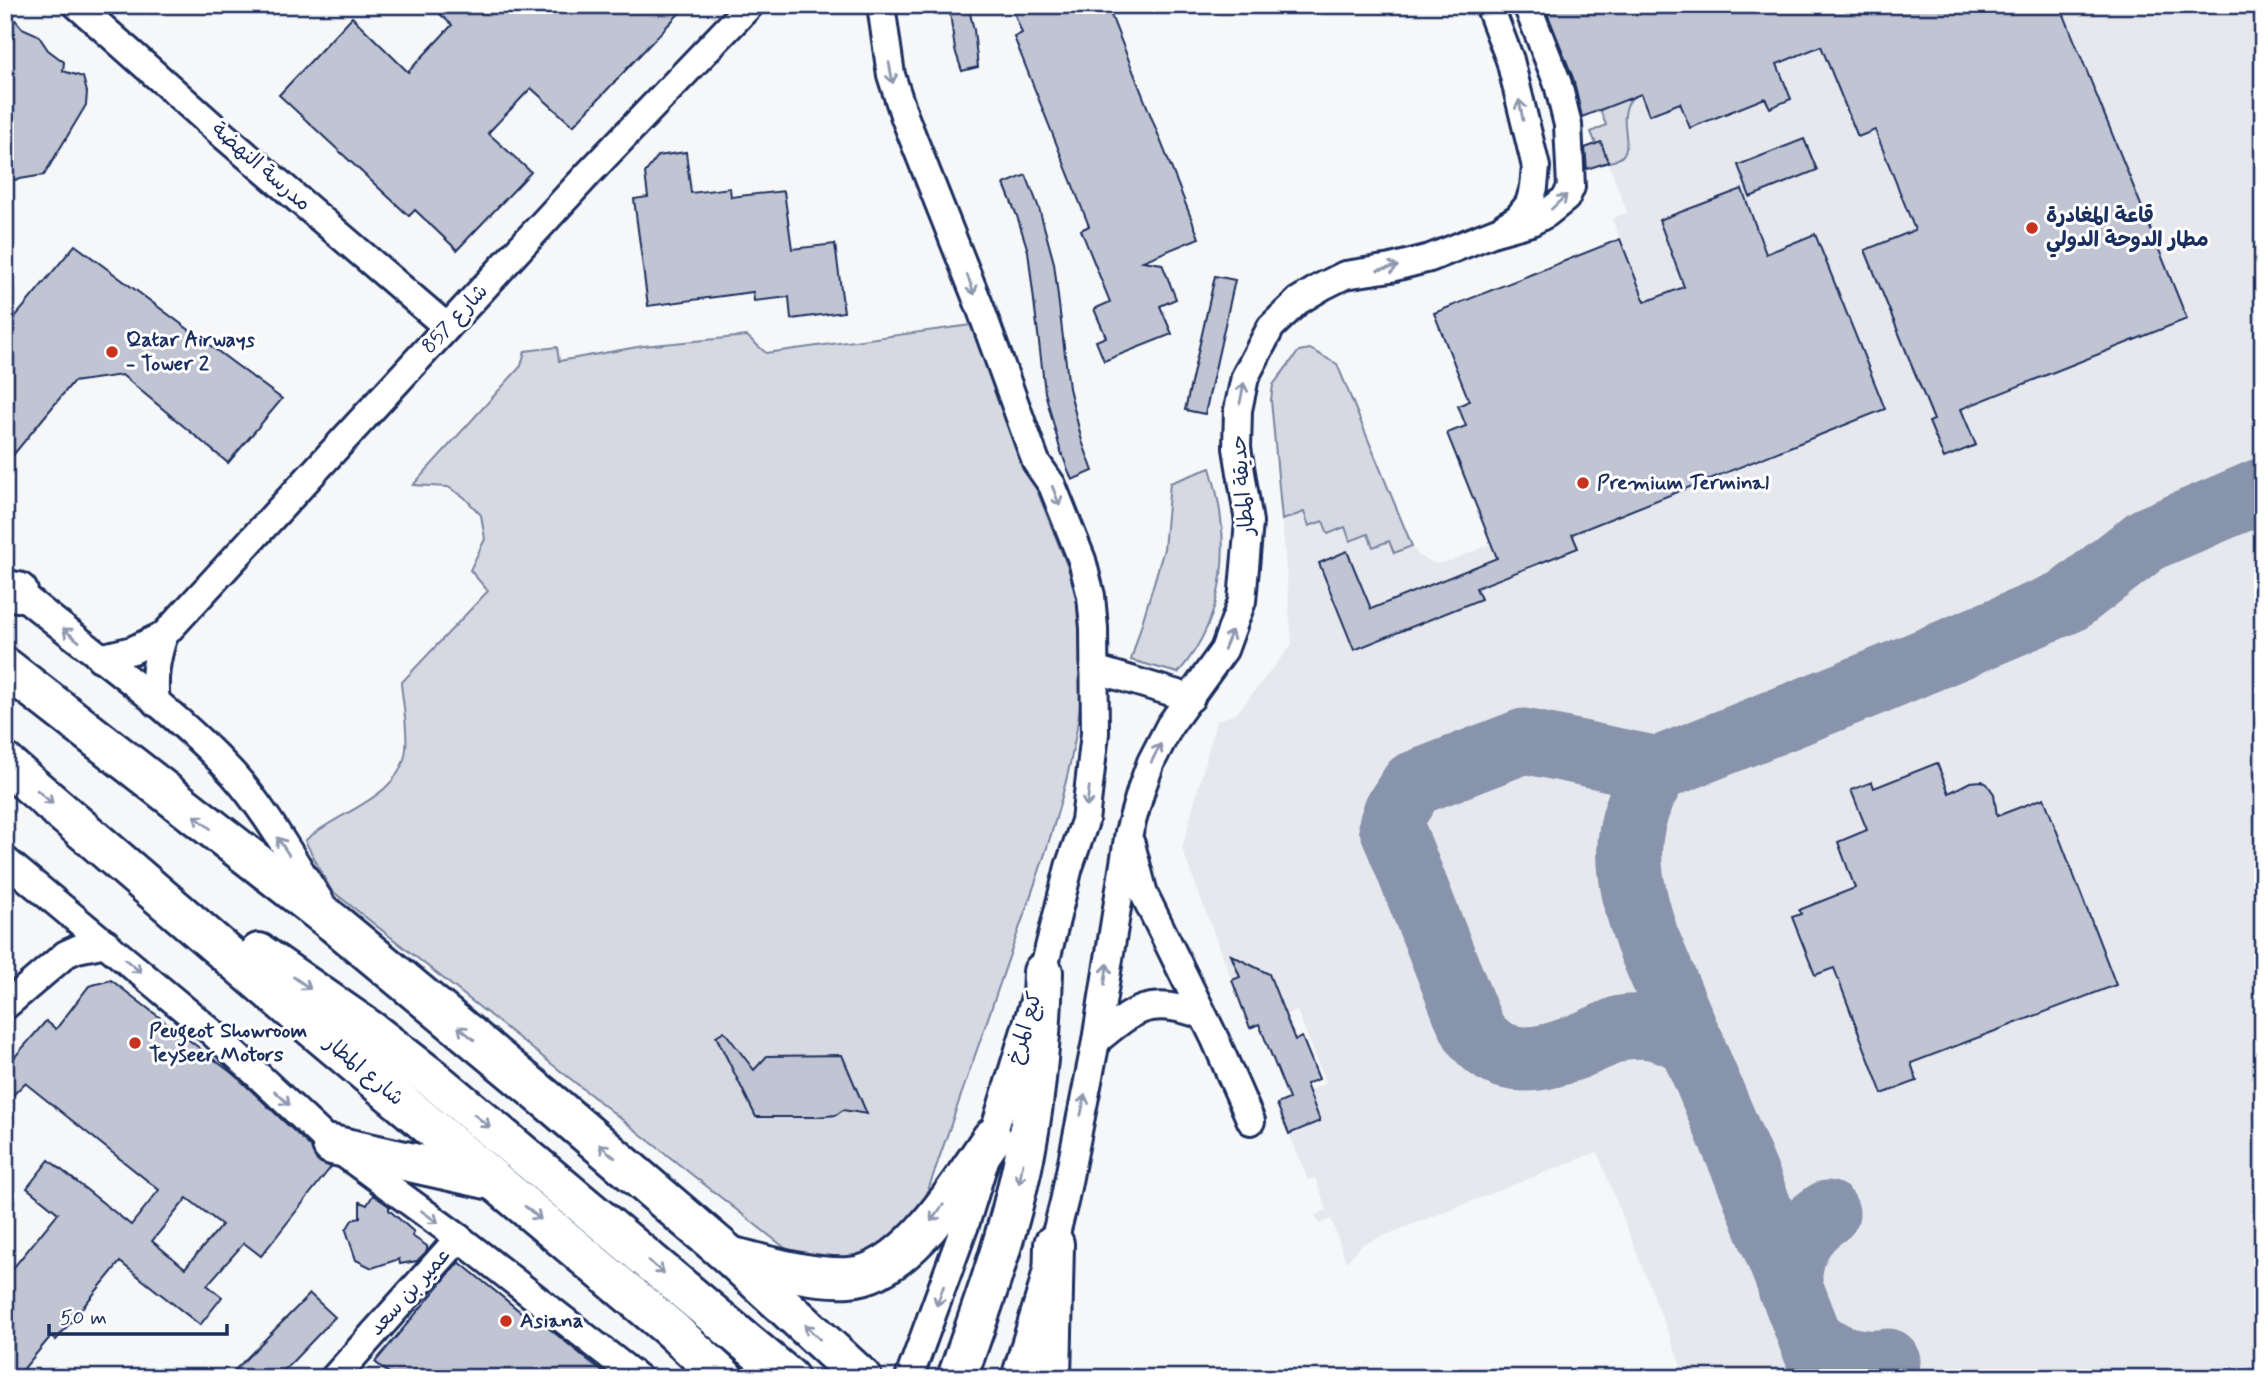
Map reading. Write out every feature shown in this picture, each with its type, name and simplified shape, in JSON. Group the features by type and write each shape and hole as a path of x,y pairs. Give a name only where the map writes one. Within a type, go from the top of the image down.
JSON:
{"highway":[{"path":"5,667 334,923 557,1108 730,1256 862,1378"},
{"name":"شارع المطار","path":"5,763 312,1027 672,1330 724,1378"},
{"path":"85,832 370,1031 433,1079 789,1378"},
{"path":"957,1378 998,1259 1018,1188 1038,1070 1042,972"},
{"path":"730,1256 820,1276 852,1277 875,1270 914,1242 992,1138"},
{"path":"332,1145 496,1182"},
{"path":"1051,1378 1054,1244"},
{"path":"672,1330 705,1378"}],"street":[{"name":"مدرسة النهضة","path":"77,5 223,135 447,327"},
{"name":"شارع 857","path":"100,658 133,650 164,635 590,172 750,5"},
{"path":"881,5 891,75 905,118 980,307 1036,462 1052,485 1082,560 1091,596 1094,669 1191,698 1170,725 1151,762 1129,832 1096,1041 1054,1244 1015,1378"},
{"path":"1489,5 1510,60 1536,167 1529,204 1518,218 1495,232"},
{"name":"حديقة المطار","path":"1191,698 1224,650 1242,601 1249,522 1237,448 1238,410 1245,377 1271,327 1298,301 1345,275 1391,268 1430,258 1495,232 1531,222 1566,198 1571,187 1568,125 1558,84 1527,5"},
{"path":"9,588 156,703 233,774 334,923"},
{"name":"شارع 857","path":"156,703 153,680 156,657 164,635"},
{"name":"كبع المرخ","path":"909,1378 965,1225 1042,972 1069,867 1085,821 1095,733 1094,669"},
{"path":"1129,832 1144,894 1251,1121"},
{"path":"5,860 215,1034 332,1145 459,1238 638,1378"},
{"path":"57,960 63,907"},
{"path":"5,1006 57,960 77,949 106,943"},
{"path":"1096,1041 1125,1017 1146,1008 1169,1006 1202,1016"},
{"name":"عمير بن سعد","path":"334,1378 459,1238"}],"shaded area":[{"path":"1537,5 2263,5 2263,1378 1686,1378 1597,1152 1363,1244 1346,1262 1331,1219 1319,1224 1315,1215 1327,1210 1315,1178 1308,1180 1277,1104 1326,1083 1297,1010 1250,1028 1182,849 1216,721 1237,713 1292,644 1282,520 1304,512 1389,540 1394,553 1412,546 1419,556 1436,564 1491,544 1447,433 1461,428 1463,433 1468,431 1458,406 1477,398 1465,389 1434,313 1620,239 1612,219 1627,212 1608,162 1587,169 1579,150 1596,144 1591,132 1606,125 1600,110 1582,117"},
{"path":"1639,91 1629,102 1626,111 1626,150 1617,160 1608,162 1601,143 1596,144 1591,132 1606,125 1600,110"},
{"path":"971,325 1074,583 1082,630 1082,677 1077,726 1068,774 1040,870 910,1237 880,1257 819,1262 785,1248 331,890 305,841 318,830 366,802 393,780 402,766 406,749 401,683 488,591 470,570 485,539 481,515 464,497 448,487 413,485 521,366 525,351 557,347 559,361 643,346 747,336 766,353"},
{"path":"1310,349 1337,364 1412,546 1394,553 1389,541 1373,547 1368,534 1350,541 1345,527 1328,534 1323,521 1309,526 1304,512 1282,520 1271,400 1273,385 1299,351"},
{"path":"1210,468 1217,495 1223,549 1216,601 1207,626 1195,650 1178,673 1131,660 1164,549 1170,483"}],"building":[{"path":"430,5 687,5 573,126 531,88 488,133 531,172 457,250 415,210 409,216 279,95 352,17 408,72 452,25"},
{"path":"949,5 968,5 978,67 962,71 955,50"},
{"path":"1011,5 1107,5 1199,238 1143,261 1162,264 1176,299 1160,306 1172,334 1104,361 1096,341 1106,337 1094,309 1110,302 1081,230 1089,226 1014,37 1022,33"},
{"name":"قاعة المغادرة مطار الدوحة الدولي","path":"1544,5 2060,5 2187,319 1961,409 1976,445 1944,458 1929,422 1934,420 1865,250 1915,230 1875,130 1858,137 1821,46 1777,64 1791,99 1770,108 1765,98 1690,128 1680,103 1649,115 1641,94 1582,117 1573,78"},
{"path":"5,8 22,28 38,35 48,50 64,62 63,71 83,77 87,92 86,105 44,175 14,180 5,171"},
{"path":"1804,139 1817,170 1750,197 1738,165"},
{"path":"1601,142 1608,162 1587,169 1585,148"},
{"path":"686,152 691,193 730,188 731,197 784,191 792,249 835,244 844,312 791,319 789,297 754,301 753,292 648,306 634,199 648,197 645,173 658,156"},
{"path":"1026,175 1039,208 1054,263 1069,388 1082,441 1093,471 1072,480 1060,449 1045,392 1028,251 1004,184"},
{"name":"Premium Terminal","path":"1742,189 1766,254 1815,234 1885,409 1572,534 1578,548 1476,588 1481,599 1354,650 1319,563 1347,551 1371,609 1497,558 1447,433 1466,426 1458,406 1469,401 1434,313 1620,239 1645,302 1684,287 1659,220"},
{"name":"Qatar Airways - Tower 2","path":"75,245 282,399 228,463 122,375 73,382 5,465 5,329"},
{"path":"1215,276 1235,280 1205,414 1185,410"},
{"path":"1937,763 1949,793 1970,782 1982,781 1987,784 1994,794 1997,816 2044,798 2116,985 1911,1063 1917,1081 1882,1094 1834,968 1815,975 1792,917 1801,914 1799,910 1855,888 1838,842 1867,830 1851,790 1872,782 1874,788"},
{"path":"1231,955 1269,974 1295,1040 1302,1037 1319,1079 1306,1084 1320,1121 1289,1134 1277,1104 1289,1099 1259,1024 1250,1028 1232,980 1240,977"},
{"path":"111,980 237,1077 311,1147 317,1161 331,1167 261,1256 244,1243 207,1285 222,1297 200,1325 120,1262 56,1340 51,1336 16,1378 5,1378 5,1278 58,1213 27,1188 49,1160 131,1225 159,1190 25,1083 5,1103 5,1068 46,1021 56,1029 89,986","holes":["187,1198 222,1225 185,1268 152,1241"]},
{"path":"724,1031 754,1070 767,1056 842,1055 867,1114 843,1110 836,1115 816,1117 756,1117 716,1036"},
{"path":"373,1195 389,1206 389,1210 414,1232 412,1236 427,1246 427,1251 417,1261 400,1264 399,1259 372,1268 356,1260 346,1230 352,1220 360,1217 360,1202 367,1205"},
{"path":"459,1262 537,1325 540,1321 610,1378 395,1378 375,1362"},
{"path":"310,1294 335,1317 277,1378 227,1378"}],"taxiway":[{"path":"1826,1378 1750,1183 1647,939 1634,894 1630,852 1636,810 1645,790 1658,769 2068,601 2148,539 2263,490"},
{"path":"1658,769 1524,741 1413,784 1396,810 1391,825 1465,1012 1478,1037 1494,1051 1529,1059 1548,1056 1621,1028 1640,1026 1667,1031 1693,1045"},
{"path":"1790,1289 1791,1266 1797,1246 1809,1228 1827,1213"},
{"path":"1810,1337 1827,1351 1846,1359 1888,1361"}],"place":[{"name":"قاعة المغادرة مطار الدوحة الدولي","path":"2032,228"},
{"name":"Qatar Airways - Tower 2","path":"112,352"},
{"name":"Premium Terminal","path":"1583,483"},
{"name":"Peugeot Showroom Teyseer Motors","path":"135,1043"},
{"name":"Asiana","path":"506,1321"}]}
